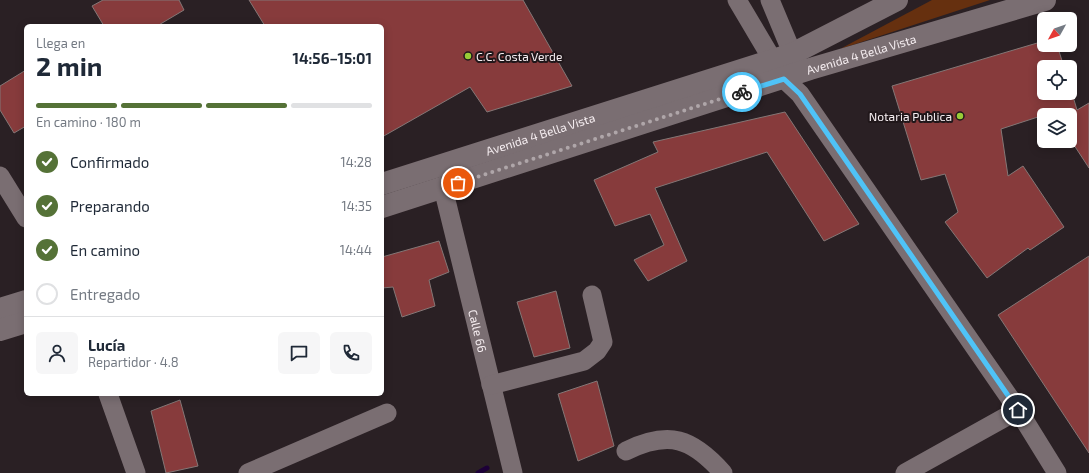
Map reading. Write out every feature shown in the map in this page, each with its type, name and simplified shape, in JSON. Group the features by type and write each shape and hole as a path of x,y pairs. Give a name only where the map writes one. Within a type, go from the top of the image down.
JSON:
{"street":[{"path":"737,0 790,72 1018,410 1057,473"},
{"path":"770,0 790,72"},
{"name":"Avenida 4 Bella Vista","path":"384,206 790,72 897,0"},
{"name":"Avenida 4 Bella Vista","path":"384,183 1045,0"},
{"path":"0,176 24,215"},
{"name":"Calle 66","path":"443,188 512,473"},
{"path":"491,385 584,361 597,351 603,342 592,295"},
{"path":"0,309 24,302"},
{"path":"0,330 24,323"},
{"path":"109,396 136,473"},
{"path":"905,473 1018,410"},
{"path":"248,473 387,413"},
{"path":"626,451 656,440 683,442 692,445 705,455 723,473"}],"shaded area":[{"path":"932,0 990,0 840,49"}],"building":[{"path":"103,0 179,0 184,10 160,24 103,24 92,6"},
{"name":"C.C. Costa Verde","path":"249,0 523,0 572,86 487,112 470,87 384,136 384,24 264,24"},
{"path":"1037,43 1037,52 1059,52 1062,60 1037,60 1037,100 1074,100 1076,108 1037,108 1037,117 1001,129 1008,176 1023,166 1064,227 1030,250 1028,248 987,278 945,222 958,212 945,174 921,180 892,86"},
{"path":"24,71 24,127 14,133 0,110 0,86"},
{"path":"1089,103 1089,168 1076,148 1077,110"},
{"path":"785,112 859,224 824,241 767,152 655,188 687,261 648,281 634,260 664,245 650,214 615,226 594,180 658,152 653,142"},
{"path":"439,241 449,272 429,280 435,306 402,317 393,287 384,288 384,256"},
{"path":"1089,256 1089,453 998,315"},
{"path":"556,291 570,348 534,357 517,302"},
{"path":"597,381 614,446 578,461 558,394"},
{"path":"180,400 198,466 166,473 151,411"}],"waterway":[{"path":"478,473 487,468"}],"way so far":[{"path":"458,183 742,92"}],"place":[{"name":"C.C. Costa Verde","path":"468,56"},
{"name":"Notaria Publica","path":"960,116"}],"route":[{"path":"742,92 784,79 800,94 1018,410"}]}
